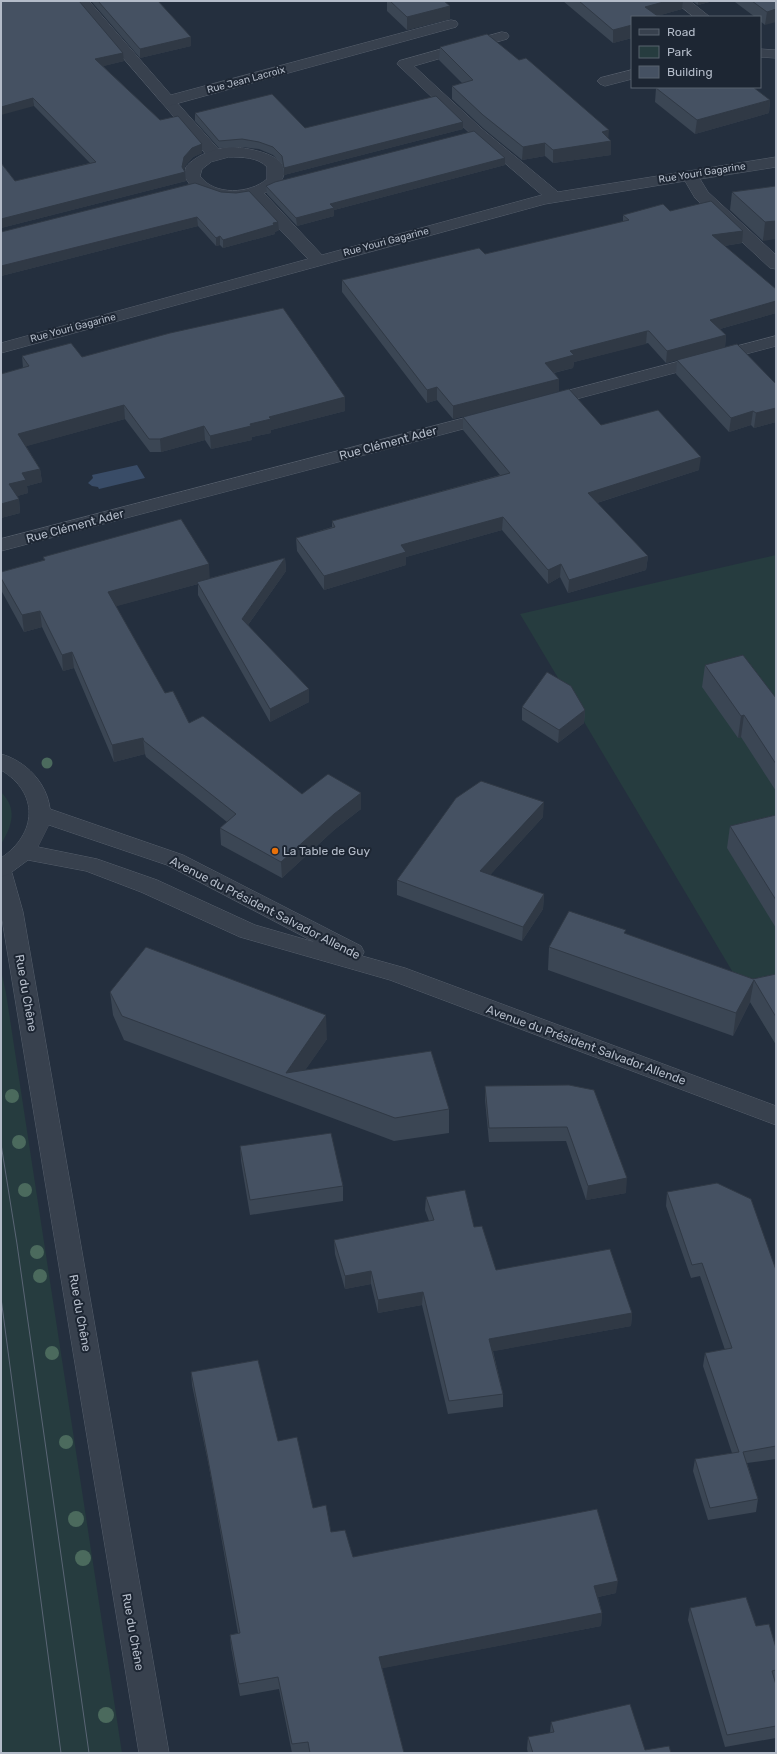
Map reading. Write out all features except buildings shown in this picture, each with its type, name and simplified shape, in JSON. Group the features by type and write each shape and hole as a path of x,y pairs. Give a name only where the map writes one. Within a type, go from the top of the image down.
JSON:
{"street":[{"path":"81,1 215,155"},
{"path":"681,1 702,16"},
{"name":"Rue Jean Lacroix","path":"168,101 451,24"},
{"path":"502,36 404,64 477,132 554,197"},
{"path":"761,53 776,54"},
{"path":"605,81 631,74"},
{"path":"462,136 477,132"},
{"path":"269,185 275,178 276,171 273,164 266,158 242,152 228,152 204,159 196,165 192,172 190,187 229,195 254,192 269,185 292,179"},
{"name":"Rue Youri Gagarine","path":"1,348 554,197 776,162"},
{"path":"690,175 701,195 776,264"},
{"path":"254,192 319,261"},
{"path":"530,406 776,341"},
{"name":"Rue Clément Ader","path":"1,545 507,412"},
{"path":"1,761 14,767 29,780 38,796 41,814 36,834 22,852 1,869"},
{"name":"Avenue du Président Salvador Allende","path":"41,814 175,860 397,974"},
{"name":"Avenue du Président Salvador Allende","path":"22,852 89,864 149,886 248,931 397,974 776,1116"},
{"name":"Rue du Chêne","path":"1,873 12,912 154,1753"}],"green space":[{"path":"776,555 776,1045 520,614"},
{"path":"1,792 10,805 12,818 8,831 1,844"},
{"path":"1,970 6,993 122,1753 1,1753"}],"water":[{"path":"137,465 145,478 99,489 98,487 92,486 88,483 93,478 92,475"}],"tram line":[{"path":"1,1144 17,1244 89,1753"},
{"path":"1,1298 61,1753"}],"place":[{"name":"La Table de Guy","path":"275,851"}]}
